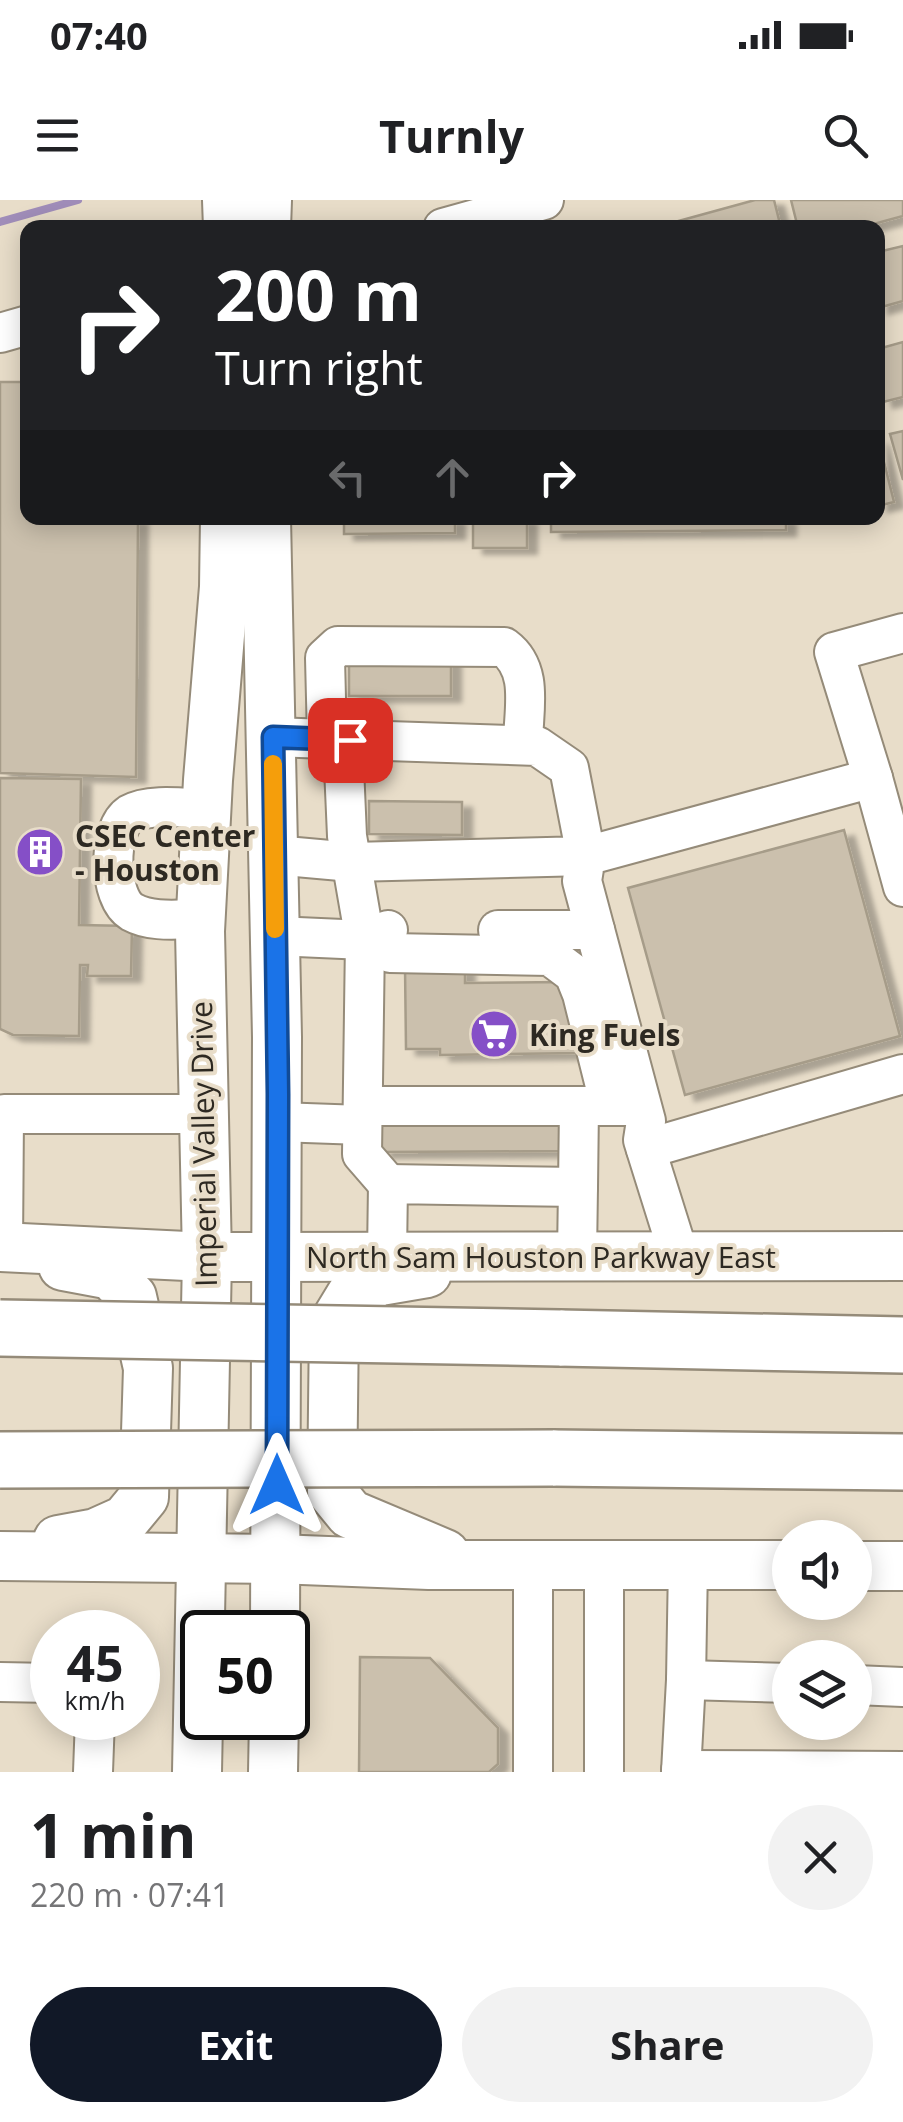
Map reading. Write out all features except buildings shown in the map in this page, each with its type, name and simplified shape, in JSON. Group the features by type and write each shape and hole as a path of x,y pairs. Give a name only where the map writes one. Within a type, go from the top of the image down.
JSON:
{"highway":[{"path":"0,1328 903,1344"},
{"path":"803,1343 903,1328"},
{"path":"0,1460 553,1458 903,1462"}],"main road":[{"name":"Imperial Valley Drive","path":"197,1772 206,1256 201,919 225,525"},
{"path":"266,525 278,1122 276,1610"},
{"path":"212,732 273,737"},
{"path":"0,1552 96,1534 125,1520 144,1497 148,1368 132,1297 112,1275 63,1266 6,1247"},
{"name":"North Sam Houston Parkway East","path":"6,1247 206,1256 903,1256"},
{"path":"474,1565 350,1514 332,1492 334,1323 351,1295 380,1281 529,1255"},
{"path":"0,1552 474,1565 772,1565"},
{"path":"872,1566 903,1566"},
{"path":"273,1772 274,1740"}],"lane":[{"path":"472,220 544,200"},
{"path":"903,633 834,652 874,778 903,888"},
{"path":"387,1255 388,1184 362,1154 365,940 347,836 344,768 326,740 325,658 338,646 504,647 518,657 524,672 523,745"},
{"path":"273,737 537,746 569,768 586,856 582,881 595,930 610,1106 578,1186 577,1255"},
{"path":"274,856 352,862 586,856 874,778"},
{"path":"201,919 154,919 131,912 118,899 114,884 116,837 122,821 132,813 157,808 206,809"},
{"path":"365,940 393,928 595,930"},
{"path":"275,936 365,940 390,953 550,956 574,974 610,1106"},
{"path":"646,1149 903,1074"},
{"path":"278,1122 610,1106 646,1120 643,1140 678,1255"},
{"path":"6,1247 4,1114 204,1114"},
{"path":"388,1184 578,1186"},
{"path":"688,1564 682,1771 903,1771"},
{"path":"533,1565 533,1772"},
{"path":"604,1565 604,1772"},
{"path":"686,1680 772,1683"},
{"path":"0,1682 30,1683"},
{"path":"872,1686 903,1687"},
{"path":"93,1772 94,1740"}],"waterway":[{"path":"0,222 78,200"}],"slow traffic":[{"path":"273,764 275,929"}],"place":[{"name":"CSEC Center - Houston","path":"40,852"},
{"name":"King Fuels","path":"494,1034"}],"route":[{"path":"277,1485 278,1094 273,737 350,740"}]}
